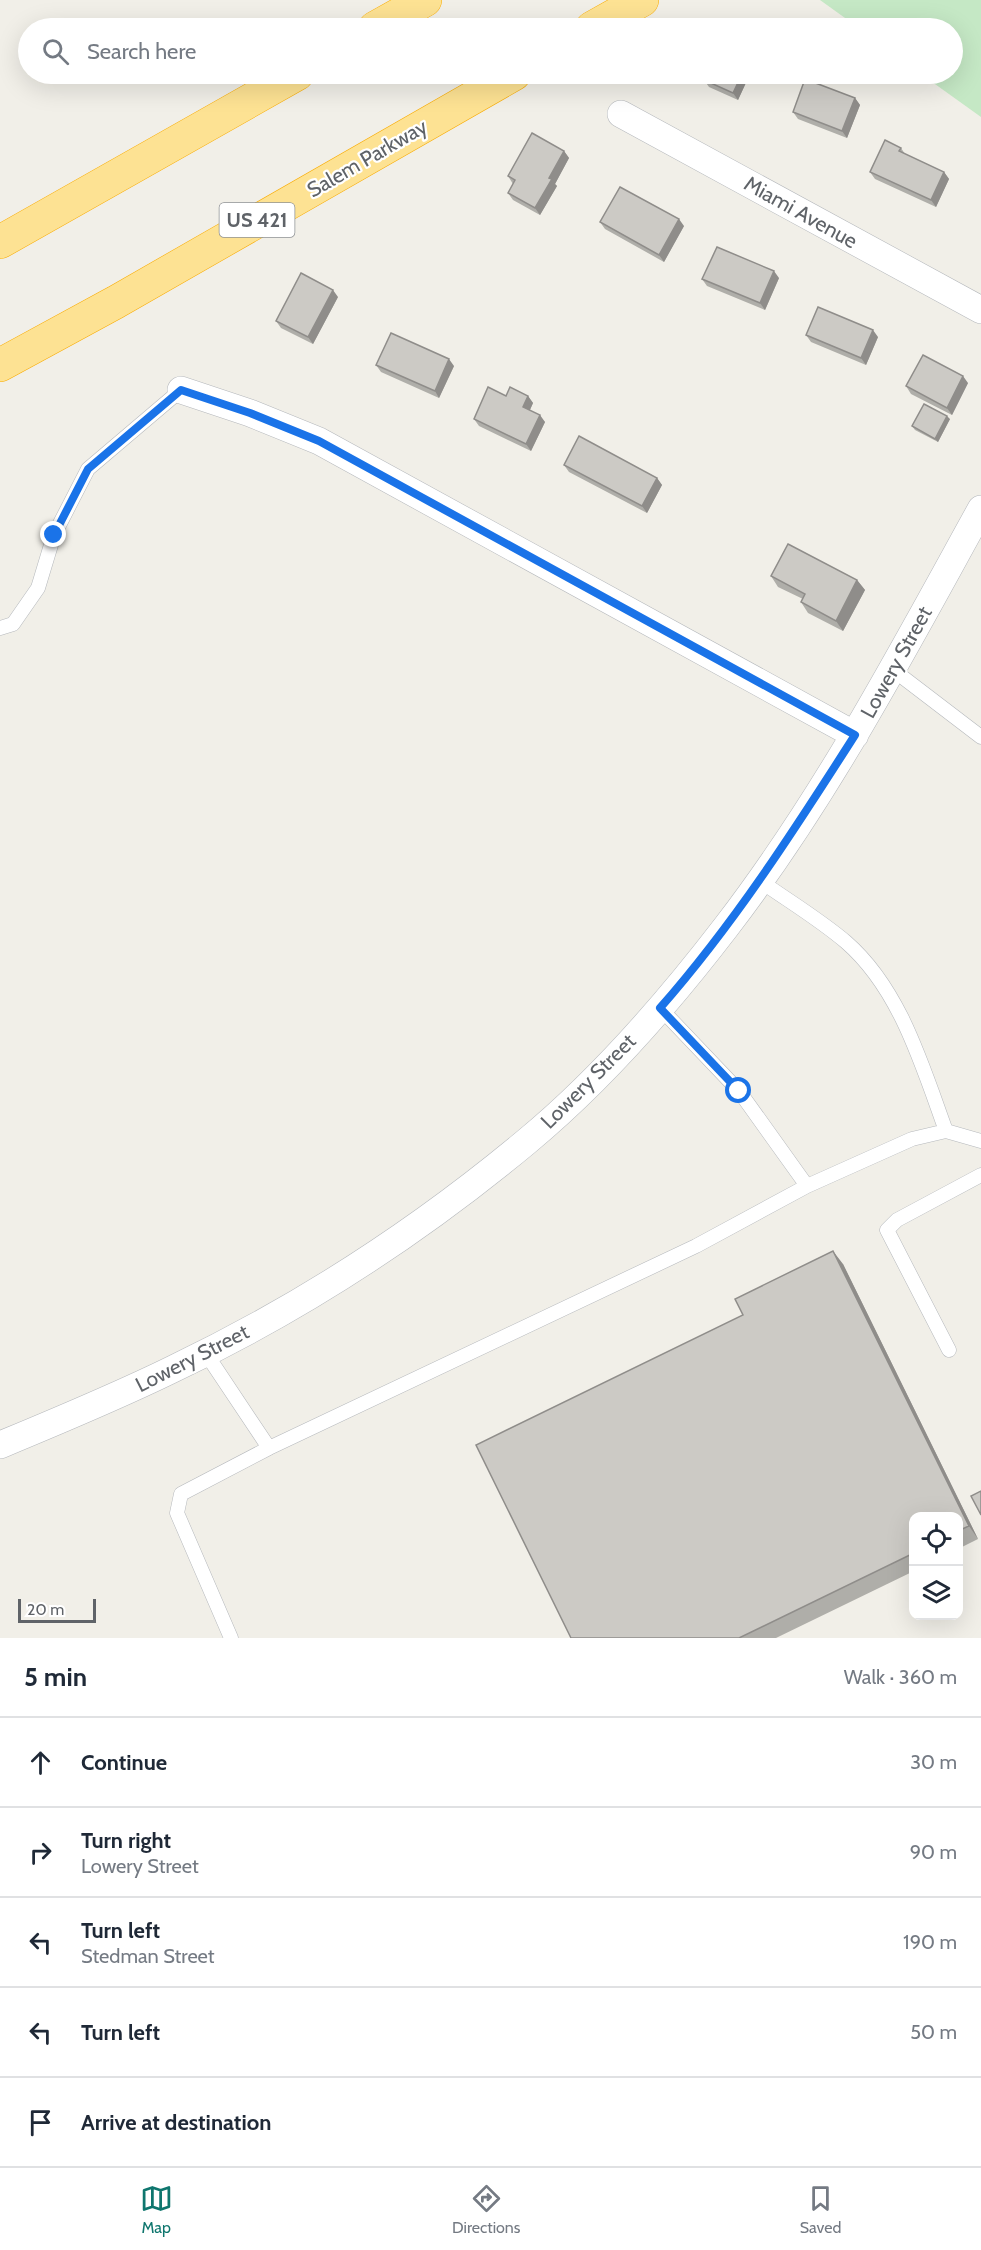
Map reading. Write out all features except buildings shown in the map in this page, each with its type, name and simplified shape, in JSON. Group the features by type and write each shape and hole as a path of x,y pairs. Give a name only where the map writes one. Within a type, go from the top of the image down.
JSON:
{"highway":[{"path":"393,18 425,0"},
{"path":"610,18 642,0"},
{"path":"0,242 279,84"},
{"name":"Salem Parkway","path":"0,365 116,302 497,84"}],"street":[{"name":"Miami Avenue","path":"621,114 981,310"},
{"path":"181,390 250,413 319,441 855,735"},
{"name":"Lowery Street","path":"0,1445 82,1411 205,1352 260,1323 355,1267 445,1206 527,1141 601,1073 660,1008 727,926 759,880 855,735 981,509"}],"lane":[{"path":"0,628 13,624 38,588 54,535 88,469 181,390"},
{"path":"892,669 981,736"},
{"path":"759,880 846,942 873,971 912,1036 946,1131"},
{"path":"660,1008 739,1091 807,1186"},
{"path":"231,1638 177,1513 181,1494 269,1448 696,1246 807,1186 912,1139 946,1131 981,1141"},
{"path":"949,1350 887,1230 897,1220 981,1175"},
{"path":"205,1352 269,1448"}],"green space":[{"path":"820,0 981,0 981,117 935,84 963,84 963,18 845,18"}],"route":[{"path":"54,535 88,469 181,390 250,413 319,441 855,735 783,847 727,926 660,1008 739,1091"}]}
